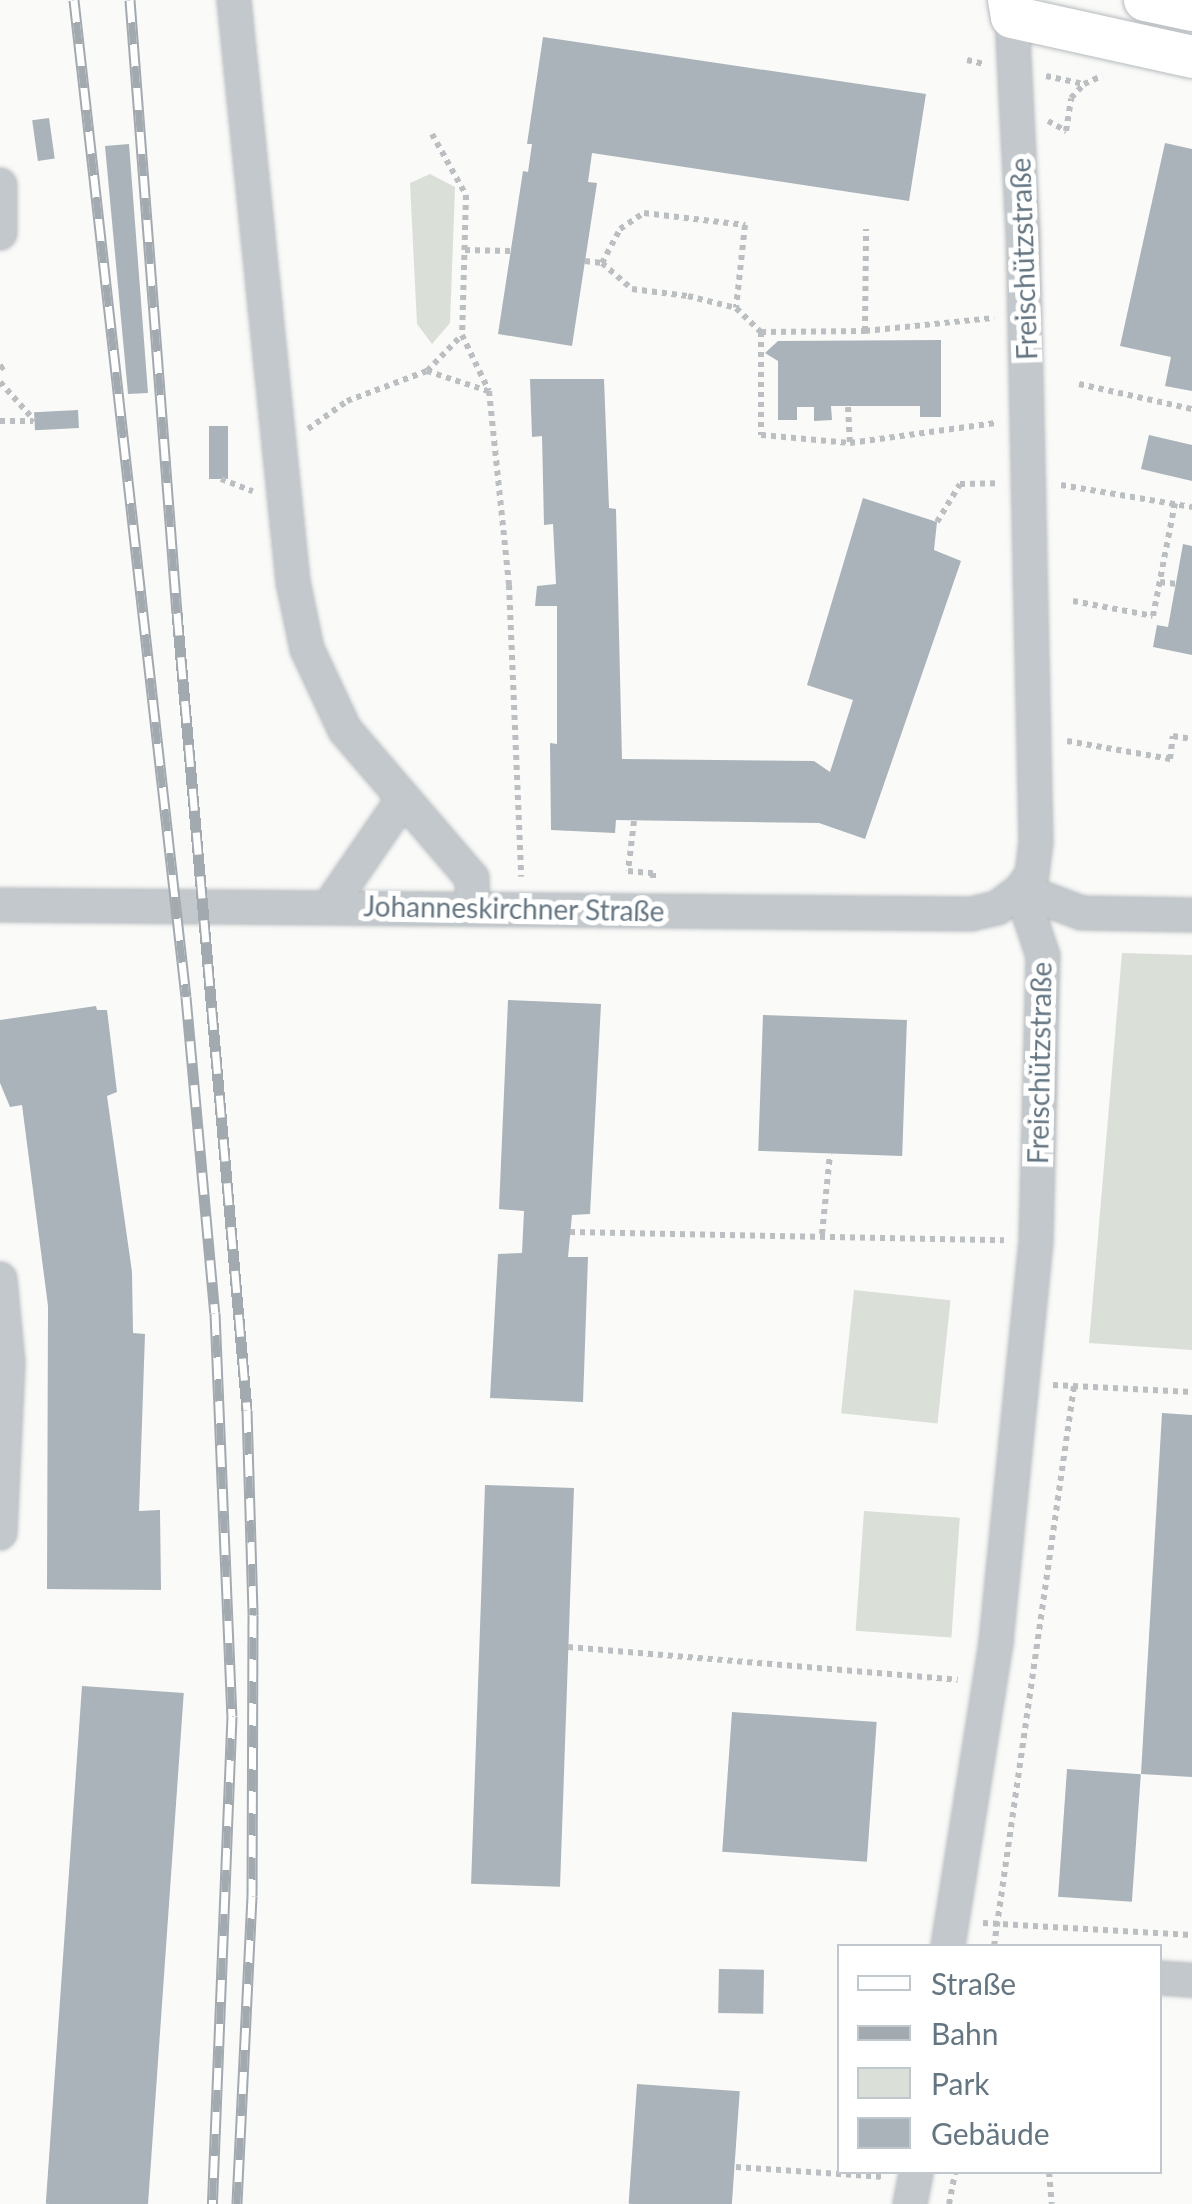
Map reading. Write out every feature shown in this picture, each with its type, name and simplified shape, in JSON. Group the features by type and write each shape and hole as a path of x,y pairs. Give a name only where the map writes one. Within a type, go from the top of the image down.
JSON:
{"main road":[{"path":"1144,0 1192,10"},
{"path":"1010,9 1192,56"}],"street":[{"path":"234,0 292,582 307,649 345,730 472,878 474,907"},
{"name":"Freischützstraße","path":"950,1934 989,1683 1024,1383 1036,1242 1042,956 1021,890 1032,874 1036,844 1025,317 1010,9"},
{"path":"0,185 0,233"},
{"path":"331,904 403,799"},
{"path":"1021,890 1082,912 1192,915"},
{"name":"Johanneskirchner Straße","path":"0,904 331,904 971,914 997,908 1021,890"},
{"path":"0,1279 8,1363 0,1533"},
{"path":"1162,1978 1192,1980"}],"path":[{"path":"1066,131 1071,98 1100,76"},
{"path":"432,134 466,195 462,335 489,391 508,585 522,908"},
{"path":"602,264 620,229 644,214 745,225 736,308"},
{"path":"865,331 866,229"},
{"path":"465,250 510,251"},
{"path":"585,261 602,264 632,289 688,296 736,308 761,332 865,331 1025,317"},
{"path":"761,332 762,434 850,443 984,420 1028,422"},
{"path":"278,445 293,441 346,401 427,371 462,335"},
{"path":"427,371 489,391"},
{"path":"0,382 35,422 0,421"},
{"path":"1079,384 1192,409"},
{"path":"848,407 850,443"},
{"path":"936,522 960,484 1029,482 1192,507"},
{"path":"226,484 231,495"},
{"path":"1073,601 1153,616 1175,503"},
{"path":"1160,582 1177,584"},
{"path":"1067,742 1170,759 1173,736 1192,739"},
{"path":"634,821 628,871 653,873 654,910"},
{"path":"822,1234 830,1154"},
{"path":"570,1232 822,1234 1036,1242"},
{"path":"1024,1383 1192,1392"},
{"path":"994,1944 1074,1386"},
{"path":"568,1647 989,1683"},
{"path":"950,1934 998,1924 1192,1935"},
{"path":"736,2167 914,2185"},
{"path":"949,2204 956,2174"},
{"path":"1050,2174 1052,2204"}],"green space":[{"path":"430,174 455,187 450,323 432,344 417,324 410,183"},
{"path":"1122,953 1192,955 1192,1350 1089,1343"},
{"path":"854,1290 950,1300 938,1423 841,1413"},
{"path":"864,1511 960,1518 951,1637 856,1631"}],"building":[{"path":"543,37 926,94 909,201 592,153 588,182 597,183 572,346 498,334 523,171 528,172 532,144 527,144"},
{"path":"49,118 55,159 38,161 32,120"},
{"path":"1165,143 1192,149 1192,391 1165,386 1171,357 1120,346"},
{"path":"129,144 148,393 128,394 105,146"},
{"path":"941,340 941,417 920,417 920,406 831,406 832,420 814,421 814,407 797,407 797,420 778,420 778,361 765,353 778,341"},
{"path":"530,379 604,379 609,508 616,509 622,759 814,761 830,772 853,700 807,685 863,498 937,522 934,550 961,561 865,839 819,823 616,820 615,833 551,830 550,743 557,744 557,606 535,606 537,586 556,584 553,524 544,525 542,436 532,437"},
{"path":"78,410 79,428 35,430 34,412"},
{"path":"209,426 228,426 228,479 209,479"},
{"path":"1149,435 1192,445 1192,481 1141,469"},
{"path":"1183,544 1192,546 1192,655 1153,647 1157,625 1168,627"},
{"path":"508,1000 601,1004 590,1214 572,1215 568,1257 588,1257 583,1402 490,1398 498,1254 522,1253 524,1211 499,1209"},
{"path":"96,1006 97,1010 107,1010 117,1092 107,1096 132,1272 133,1333 145,1334 139,1511 160,1510 161,1590 47,1589 48,1306 22,1105 10,1107 0,1083 0,1020"},
{"path":"763,1015 907,1020 902,1156 758,1151"},
{"path":"1162,1413 1192,1415 1192,1777 1141,1774"},
{"path":"485,1485 574,1488 560,1887 471,1884"},
{"path":"82,1686 184,1693 148,2204 46,2204"},
{"path":"732,1712 877,1722 867,1862 722,1852"},
{"path":"1067,1769 1141,1774 1132,1902 1058,1897"},
{"path":"719,1969 764,1970 763,2014 718,2013"},
{"path":"637,2084 740,2091 732,2204 629,2204"}],"railway":[{"path":"74,0 186,997 215,1313 232,1716 212,2204"},
{"path":"130,0 177,613 247,1410 253,1615 252,1896 237,2204"}]}
